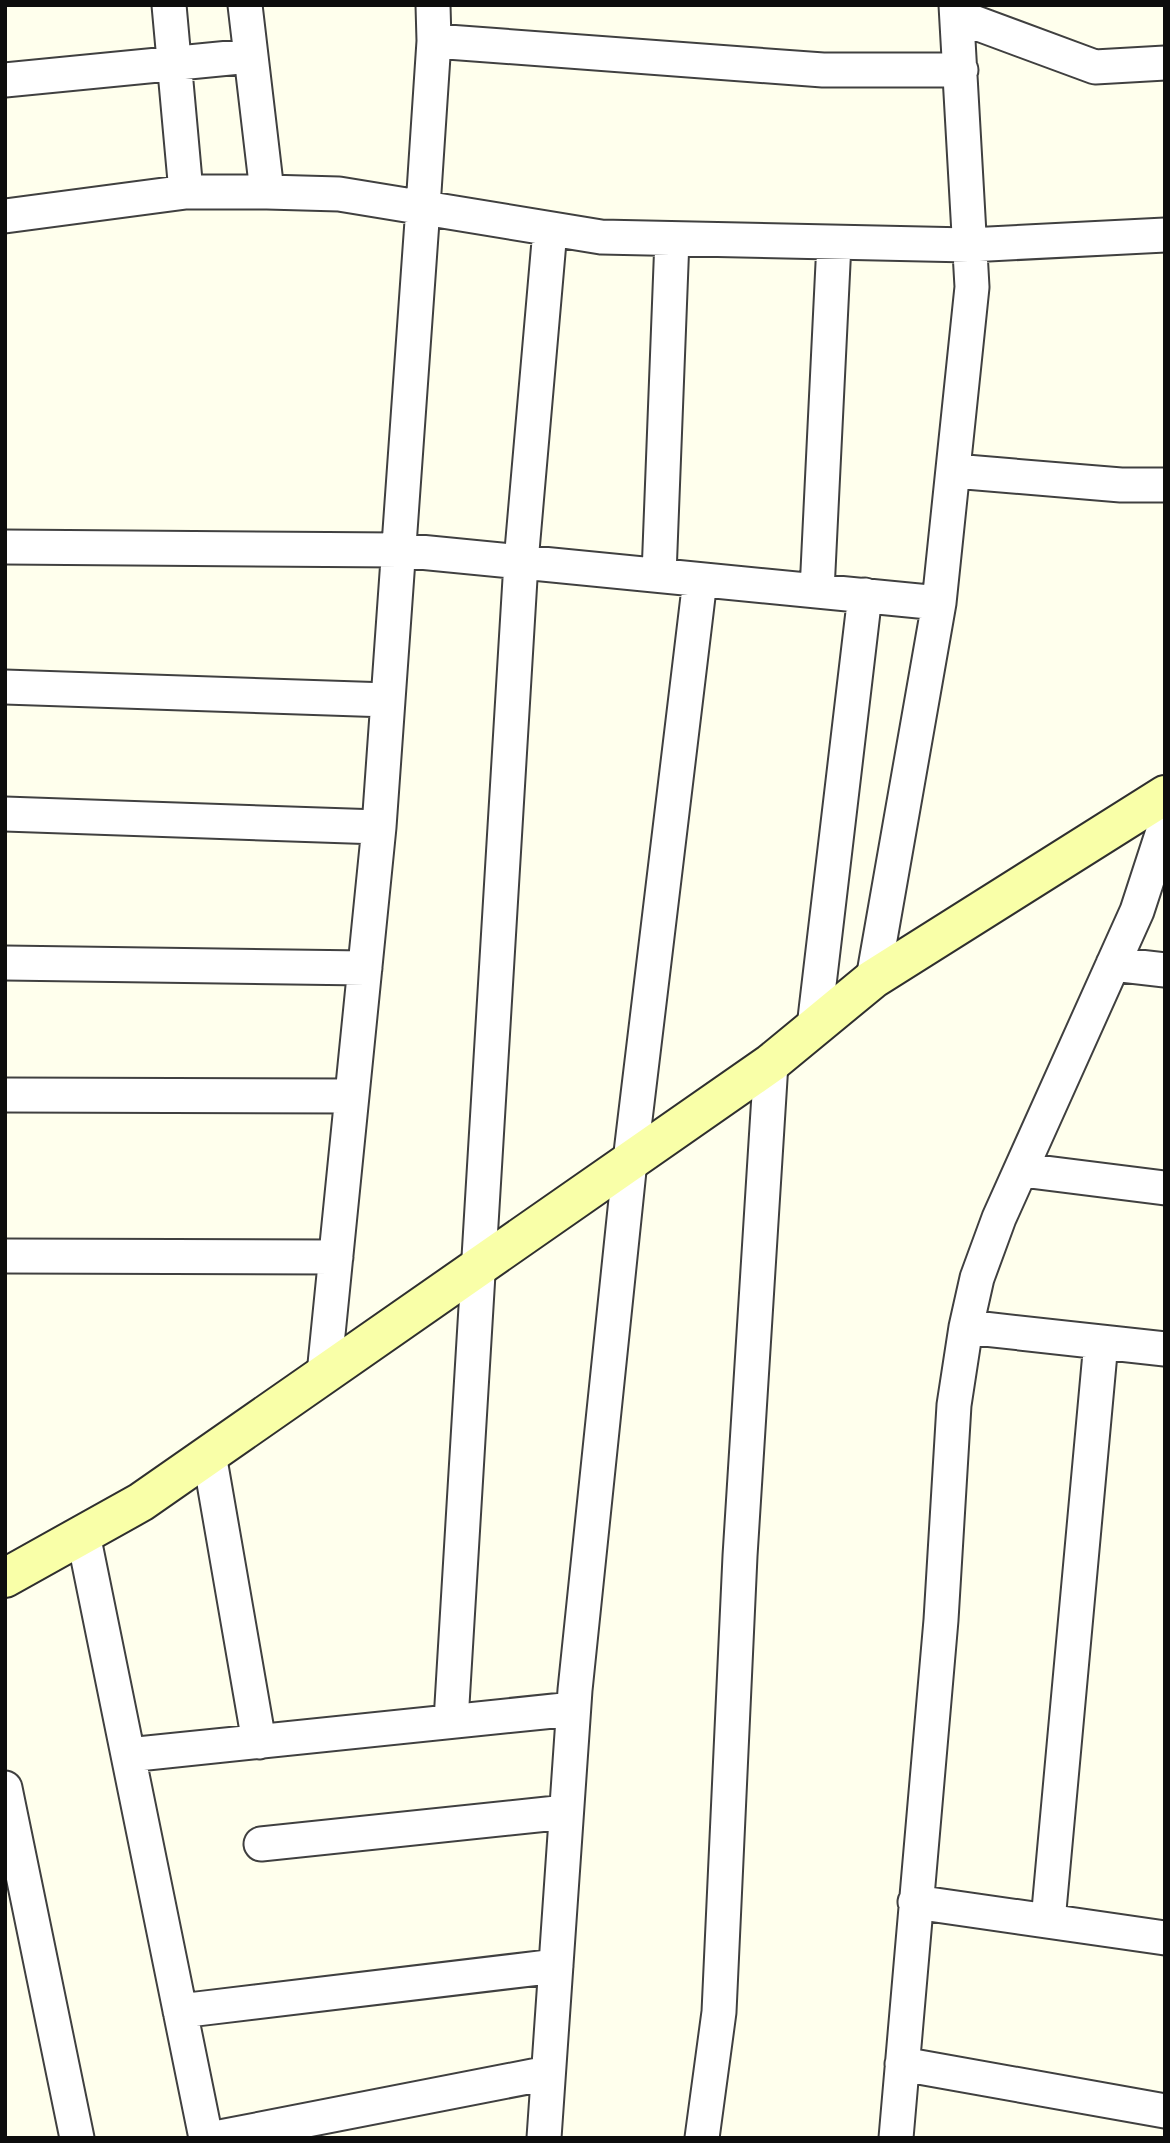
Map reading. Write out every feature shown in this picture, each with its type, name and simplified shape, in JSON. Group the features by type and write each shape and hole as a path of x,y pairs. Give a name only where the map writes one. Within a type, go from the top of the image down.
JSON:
{"street":[{"path":"169,5 186,192"},
{"path":"245,5 267,192"},
{"path":"324,1374 379,827 424,207 434,41 433,5"},
{"path":"873,979 939,603 972,287 957,11 1095,66 1165,63"},
{"path":"434,41 823,70 961,70"},
{"path":"5,80 250,56"},
{"path":"5,216 186,192 267,192 339,194 601,237 970,245 1165,235"},
{"path":"451,1721 520,562 550,230"},
{"path":"659,575 672,239"},
{"path":"817,591 834,243"},
{"path":"954,471 1121,485 1165,485"},
{"path":"5,547 399,550 939,603"},
{"path":"544,2138 573,1709 630,1161 700,580"},
{"path":"814,1027 865,595"},
{"path":"5,687 388,700"},
{"path":"5,814 379,827"},
{"path":"5,1578 141,1502 476,1266 771,1063 873,979 1164,821"},
{"path":"896,2138 941,1620 954,1405 966,1327 981,1266 999,1218 1137,911 1164,821"},
{"path":"5,963 365,968"},
{"path":"1113,964 1165,970"},
{"path":"702,2138 719,2012 738,1584 771,1063"},
{"path":"5,1096 352,1096"},
{"path":"1022,1170 1165,1188"},
{"path":"5,1256 336,1257"},
{"path":"966,1327 1165,1349"},
{"path":"1048,1921 1101,1342"},
{"path":"209,1454 259,1742"},
{"path":"83,1534 206,2138"},
{"path":"128,1755 573,1709"},
{"path":"5,1788 77,2138"},
{"path":"261,1844 566,1812"},
{"path":"915,1902 1164,1938 1165,1932"},
{"path":"180,2011 556,1966"},
{"path":"902,2064 1165,2111"},
{"path":"215,2138 548,2073"}]}
